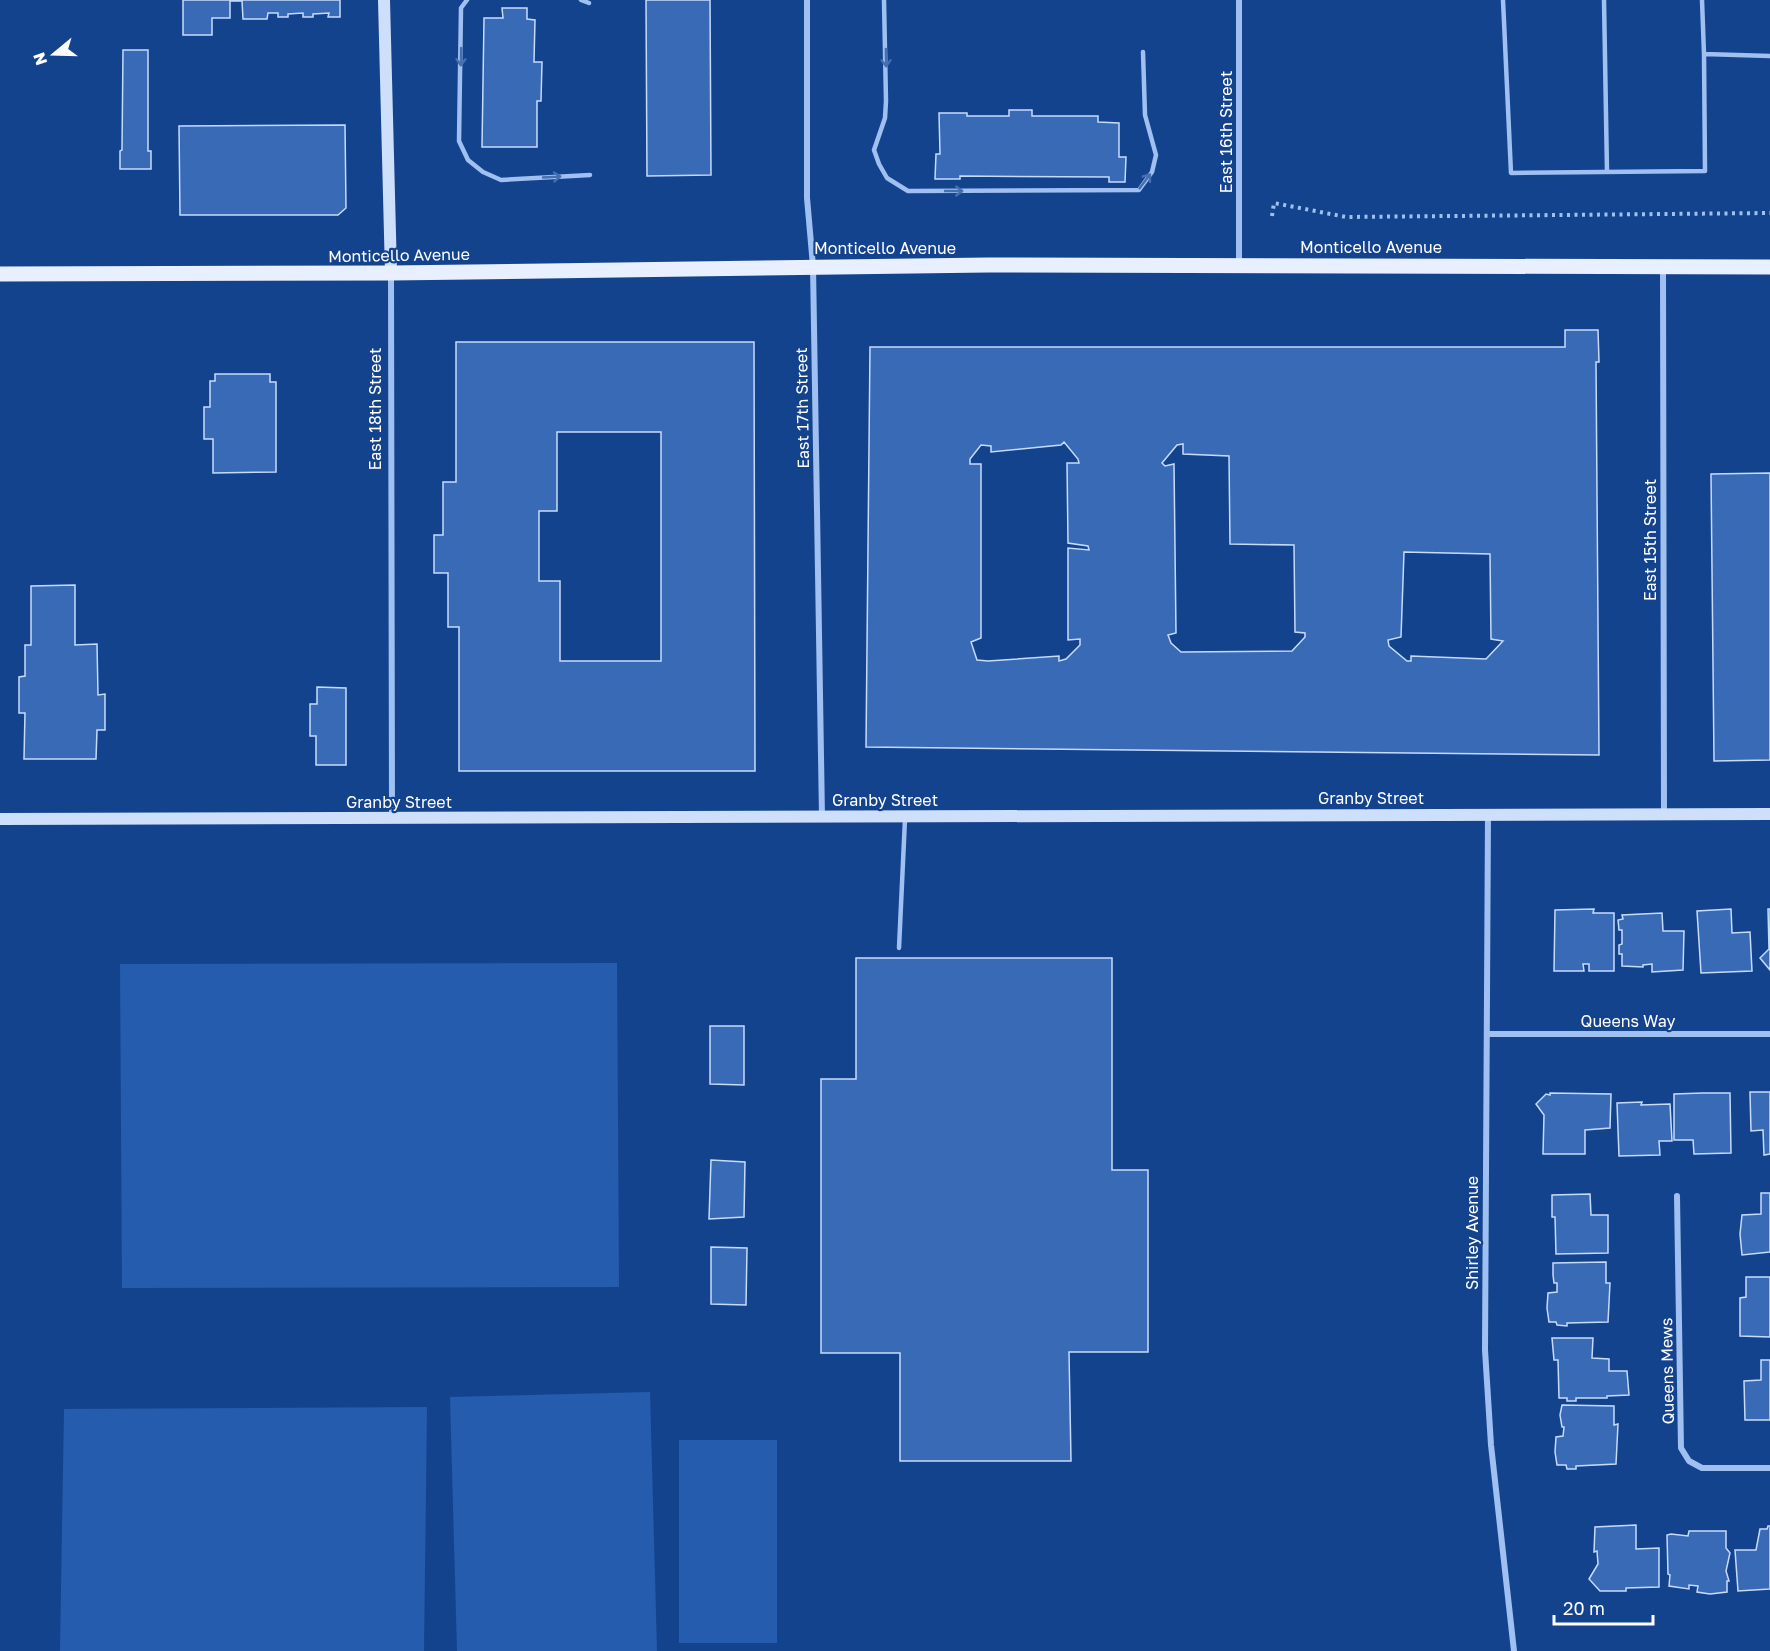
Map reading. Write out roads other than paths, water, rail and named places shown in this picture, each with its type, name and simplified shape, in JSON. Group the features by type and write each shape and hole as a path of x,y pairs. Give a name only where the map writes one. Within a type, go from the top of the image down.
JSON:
{"main road":[{"name":"Monticello Avenue","path":"0,274 391,273 813,266 1239,264 1770,267"}],"street":[{"name":"East 18th Street","path":"384,0 391,273 392,819"},
{"name":"East 17th Street","path":"807,0 807,198 813,266 822,817"},
{"name":"East 16th Street","path":"1239,0 1239,264"},
{"name":"East 15th Street","path":"1663,266 1664,814"},
{"name":"Granby Street","path":"0,819 1770,813"},
{"name":"Shirley Avenue","path":"1488,814 1485,1350 1491,1445 1514,1651"},
{"name":"Queens Way","path":"1487,1034 1770,1034"},
{"name":"Queens Mews","path":"1677,1196 1681,1448 1689,1461 1702,1468 1770,1467"}],"lane":[{"path":"467,0 461,8 459,141 468,159 483,172 501,180 590,175"},
{"path":"581,0 589,3"},
{"path":"884,0 885,118 874,150 887,178 908,191 1138,190 1152,172 1156,155 1145,115 1143,52"},
{"path":"1503,0 1511,173 1705,171 1702,0"},
{"path":"1604,0 1607,172"},
{"path":"1704,54 1770,56"},
{"path":"899,948 905,816"}]}
